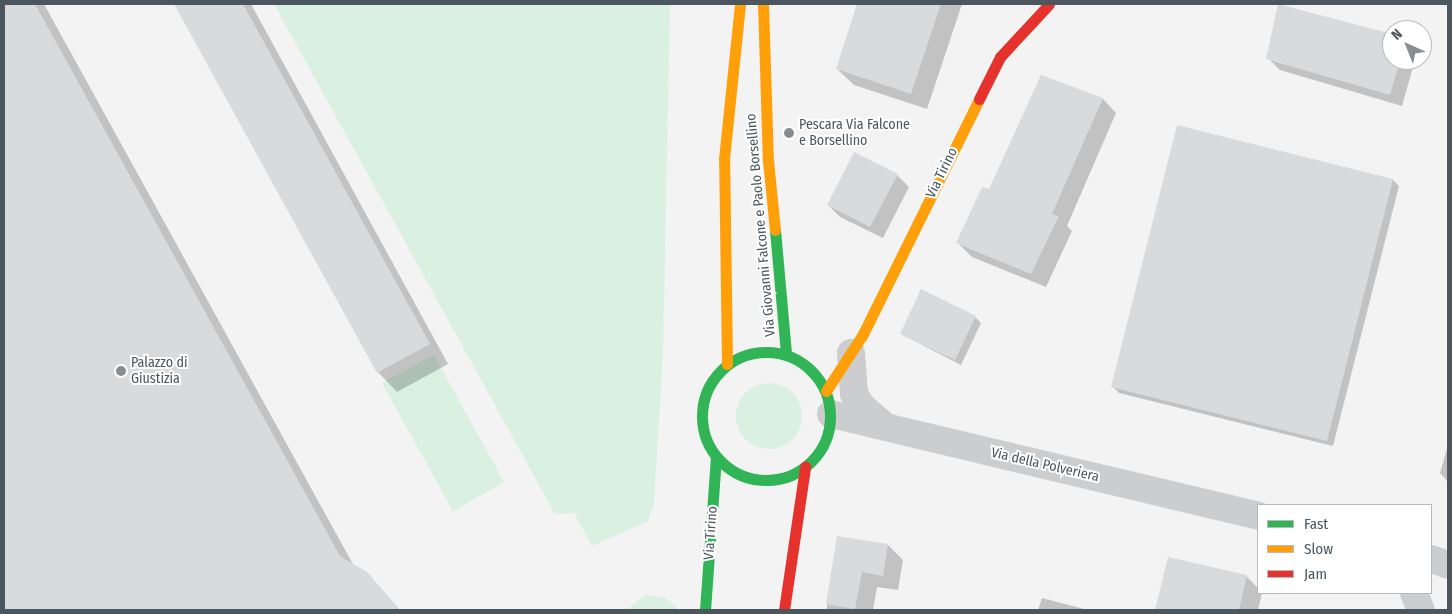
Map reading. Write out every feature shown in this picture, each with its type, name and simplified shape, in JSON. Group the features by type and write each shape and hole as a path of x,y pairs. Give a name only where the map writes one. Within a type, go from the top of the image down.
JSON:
{"street":[{"name":"Via Giovanni Falcone e Paolo Borsellino","path":"727,364 724,159 740,4"},
{"name":"Via Giovanni Falcone e Paolo Borsellino","path":"763,4 768,160 786,354"},
{"name":"Via Tirino","path":"828,403 851,353 863,334 1000,57 1049,4"},
{"path":"766,351 786,354 803,363 817,375 828,403 828,434 819,453 805,468 787,476 768,480 748,478 731,470 716,456 704,432 704,398 713,379 727,364 746,354 766,351"},
{"name":"Via Tirino","path":"851,353 850,378 854,394 862,407 889,428"},
{"name":"Via della Polveriera","path":"828,403 889,428 1257,516"},
{"name":"Via Tirino","path":"705,610 716,456"},
{"path":"784,610 805,468"},
{"path":"1432,559 1448,564"},
{"path":"1414,594 1422,610"}],"green space":[{"path":"274,4 670,4 663,350 654,504 648,521 592,546 574,513 555,514"},
{"path":"434,355 504,482 453,511 382,383"},
{"path":"775,383 793,392 800,403 802,416 800,429 793,440 782,447 763,449 745,440 738,429 736,410 745,392 756,385"},
{"path":"646,595 666,598 680,610 626,610"}],"building":[{"name":"Palazzo di Giustizia","path":"4,4 35,4 340,556 367,572 400,610 4,610"},
{"path":"174,4 243,4 430,344 377,373"},
{"path":"857,4 941,4 911,94 836,69"},
{"path":"1278,4 1382,31 1382,70 1397,70 1390,95 1266,59"},
{"path":"1041,75 1103,98 1052,214 1059,216 1031,274 956,243 982,187 989,189"},
{"path":"1177,125 1393,179 1327,441 1111,387"},
{"path":"854,152 898,174 870,227 827,205"},
{"path":"921,289 976,316 955,360 900,334"},
{"path":"837,536 888,544 883,576 862,572 855,609 826,604"},
{"path":"1168,557 1247,575 1239,610 1155,610"}],"traffic: fast":[{"path":"775,230 786,354"},
{"path":"766,352 791,357 811,371 825,391 830,416 825,441 811,461 791,475 766,480 741,475 721,461 707,441 702,416 707,391 721,371 741,357 766,352"},
{"path":"705,610 716,456"}],"traffic: slow":[{"path":"727,364 724,159 740,4"},
{"path":"763,4 768,160 775,230"},
{"path":"826,391 863,334 979,99"}],"traffic: jam":[{"path":"979,99 1000,57 1049,4"},
{"path":"784,610 805,467"}],"place":[{"name":"Pescara Via Falcone e Borsellino","path":"789,133"},
{"name":"Palazzo di Giustizia","path":"121,371"}]}
